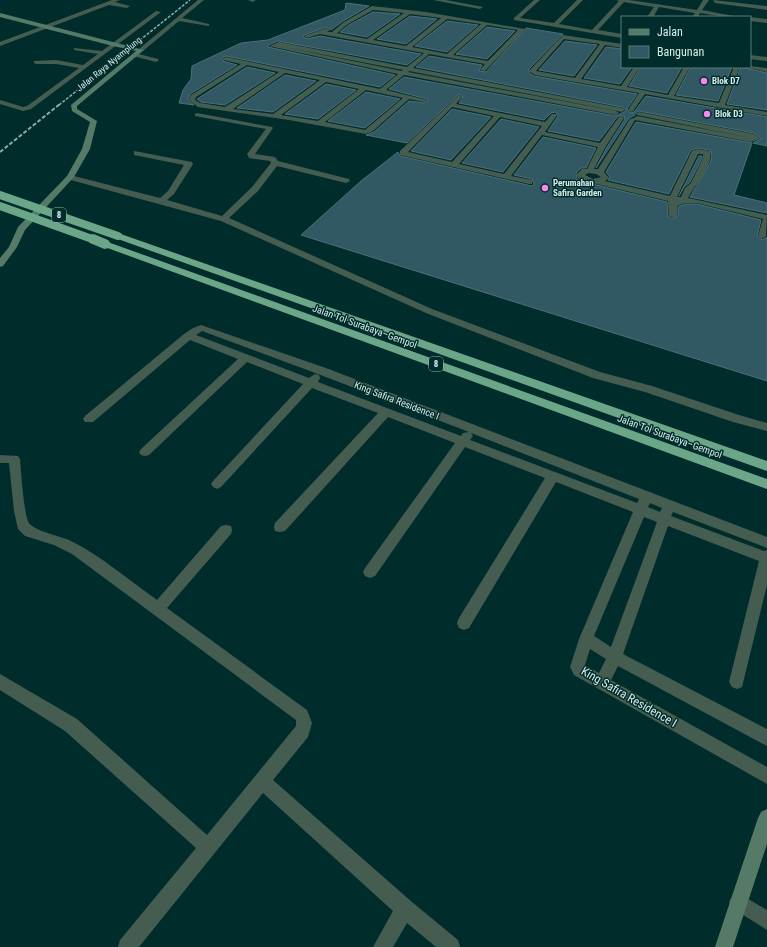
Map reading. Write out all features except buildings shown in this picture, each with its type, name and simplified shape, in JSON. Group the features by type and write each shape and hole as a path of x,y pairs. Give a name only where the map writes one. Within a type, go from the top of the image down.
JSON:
{"highway":[{"name":"Jalan Tol Surabaya–Gempol","path":"0,195 767,466"},
{"name":"Jalan Tol Surabaya–Gempol","path":"0,206 767,484"}],"street":[{"path":"0,44 116,0"},
{"name":"Jalan Raya Nyamplung","path":"0,264 13,247 21,229 70,177 86,148 95,124 94,120 74,110 73,106 201,0"},
{"path":"436,0 480,7"},
{"path":"537,0 516,19 621,36"},
{"path":"554,26 580,0"},
{"path":"619,0 699,11 705,15 720,16"},
{"path":"593,32 623,0"},
{"path":"696,16 706,0 767,7"},
{"path":"705,15 715,0"},
{"path":"109,3 127,6"},
{"path":"651,16 658,6"},
{"path":"332,35 346,23 370,8 446,17 522,30 483,70"},
{"path":"0,102 28,109 158,12"},
{"path":"368,41 409,12"},
{"path":"0,15 141,50"},
{"path":"407,48 446,17"},
{"path":"179,19 207,25"},
{"path":"751,19 767,21"},
{"path":"307,36 346,23"},
{"path":"448,56 486,23"},
{"path":"320,32 489,63"},
{"path":"621,46 562,37 532,71 535,73 767,114"},
{"path":"577,80 604,43"},
{"path":"631,110 636,117 752,135 756,139 751,140 404,73 273,46 279,44 410,68 620,114 631,110 643,92"},
{"path":"76,49 104,53"},
{"path":"381,91 428,52"},
{"path":"135,55 156,60"},
{"path":"751,57 767,60"},
{"path":"226,59 424,100"},
{"path":"36,62 56,62 85,67"},
{"path":"246,64 191,98 196,104 226,110 275,116 358,132 368,131 407,97"},
{"path":"751,67 767,70"},
{"path":"623,88 636,68"},
{"path":"670,97 686,68"},
{"path":"721,106 737,68"},
{"path":"226,110 284,71"},
{"path":"275,116 324,80"},
{"path":"319,124 364,88"},
{"path":"459,97 403,153 528,182"},
{"path":"451,105 547,125"},
{"path":"620,114 589,171 581,174 582,176 588,181 601,177 674,199 685,198 767,218 762,236"},
{"path":"197,115 270,128 251,155 272,159 275,163 346,181"},
{"path":"454,165 498,115"},
{"path":"506,177 554,115"},
{"path":"601,177 636,117"},
{"path":"540,133 602,146"},
{"path":"673,216 674,199 695,153 697,151 707,153 707,158 694,184 688,190 685,198"},
{"path":"137,153 189,164 163,202"},
{"path":"224,219 255,190 275,163"},
{"path":"70,177 224,219 437,314 597,375 648,389 737,419 767,427"},
{"path":"674,199 685,198"},
{"name":"King Safira Residence I","path":"89,419 188,336 198,329 206,329 322,371 767,543"},
{"name":"King Safira Residence I","path":"188,336 664,519 767,557 737,682"},
{"path":"145,452 245,358"},
{"path":"217,484 322,371"},
{"name":"King Safira Residence I","path":"280,528 386,412"},
{"path":"370,572 472,429"},
{"path":"4,458 14,459 20,511 23,524 30,532 58,541 77,550 302,715 305,723 302,731 263,782 207,848 128,947"},
{"path":"464,623 553,476"},
{"name":"King Safira Residence I","path":"647,496 586,639 577,667 579,670 767,776"},
{"path":"602,682 615,657 670,505"},
{"path":"157,610 226,530"},
{"path":"586,639 615,657 767,738"},
{"path":"0,681 71,725 207,848"},
{"path":"263,782 405,909 451,947"},
{"path":"724,947 767,818"},
{"path":"738,902 767,921"},
{"path":"382,947 405,909"}],"railway":[{"path":"59,105 190,0"},
{"path":"0,152 60,104"}],"place":[{"name":"Blok D7","path":"704,81"},
{"name":"Blok D3","path":"707,114"},
{"name":"Perumahan Safira Garden","path":"545,188"}]}
